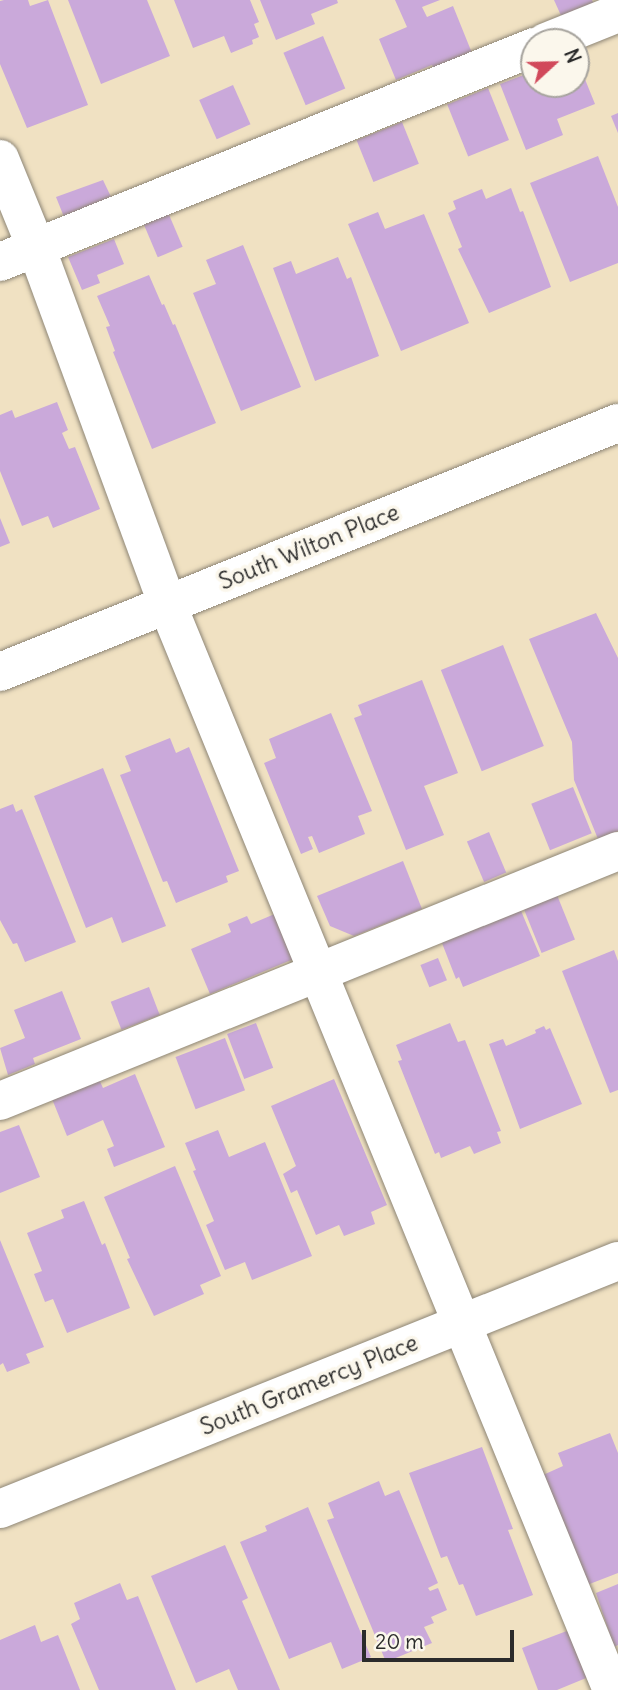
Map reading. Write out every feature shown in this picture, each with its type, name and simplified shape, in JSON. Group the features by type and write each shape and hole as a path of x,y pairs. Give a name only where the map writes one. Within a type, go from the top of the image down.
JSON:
{"street":[{"path":"581,28 618,13"},
{"path":"0,262 520,53"},
{"path":"0,159 36,247 167,604 612,1690"},
{"name":"South Wilton Place","path":"0,672 618,423"},
{"path":"0,1101 618,851"},
{"name":"South Gramercy Place","path":"0,1509 618,1261"}],"building":[{"path":"28,0 30,6 48,0 88,105 27,128 0,64 0,1"},
{"path":"68,0 147,0 170,56 101,84"},
{"path":"174,0 250,0 259,22 254,24 259,37 252,40 253,44 231,53 224,36 193,48"},
{"path":"260,0 337,0 338,3 311,14 315,24 276,40"},
{"path":"395,0 440,0 422,7 427,17 453,6 474,58 436,74 432,65 396,80 379,39 407,27"},
{"path":"554,0 592,0 595,6 563,20"},
{"path":"323,36 345,88 306,105 283,53"},
{"path":"520,76 520,98 590,98 590,92 595,104 557,119 563,135 526,150 500,84"},
{"path":"233,85 250,124 217,139 199,100"},
{"path":"488,88 509,140 468,156 447,104"},
{"path":"618,113 618,133 611,116"},
{"path":"402,122 419,164 373,182 357,140"},
{"path":"598,156 618,207 618,263 570,282 530,183"},
{"path":"103,180 113,201 66,222 56,197"},
{"path":"511,188 520,212 523,211 551,287 489,313 458,249 462,247 448,213 456,209 453,201 482,189 486,199"},
{"path":"167,210 183,247 158,257 142,221"},
{"path":"378,212 385,229 424,214 469,323 401,351 348,224"},
{"path":"114,239 124,264 97,275 100,283 82,290 68,257"},
{"path":"243,245 301,387 241,411 193,293 216,284 206,260"},
{"path":"338,257 347,279 351,277 379,356 315,381 273,268 291,261 296,274"},
{"path":"149,275 162,305 164,304 173,325 175,324 216,423 152,449 113,352 115,351 106,327 110,326 97,296"},
{"path":"57,402 68,430 62,433 69,449 75,447 100,509 53,528 48,516 22,526 0,471 0,415 12,410 15,418"},
{"path":"0,518 10,543 0,547"},
{"path":"596,613 618,658 618,831 598,839 574,780 572,742 529,639"},
{"path":"503,645 544,746 482,771 441,670"},
{"path":"422,680 458,773 424,786 444,835 406,850 354,718 362,715 358,705"},
{"path":"331,713 372,811 358,816 365,834 319,853 312,836 308,837 313,849 301,854 264,763 276,758 269,739"},
{"path":"170,738 176,753 189,747 239,871 226,876 228,882 176,903 167,881 163,882 120,775 131,771 125,756"},
{"path":"103,768 166,926 122,943 112,917 86,928 34,796"},
{"path":"573,787 592,833 550,850 531,804"},
{"path":"13,804 16,812 22,809 76,942 25,962 17,943 13,944 0,920 0,809"},
{"path":"489,832 506,873 484,882 467,841"},
{"path":"403,861 422,909 354,936 330,926 317,896"},
{"path":"557,895 575,940 542,953 524,908"},
{"path":"519,906 540,956 463,987 459,977 456,979 440,938"},
{"path":"277,913 296,958 210,994 191,949 231,932 228,924 247,916 251,924"},
{"path":"614,950 618,961 618,1090 610,1093 562,971"},
{"path":"438,958 447,980 429,987 420,965"},
{"path":"149,987 160,1015 121,1030 111,1002"},
{"path":"62,991 81,1039 33,1058 35,1064 8,1075 0,1048 25,1038 14,1010"},
{"path":"256,1023 273,1068 244,1079 227,1034"},
{"path":"450,1023 458,1042 465,1040 501,1131 497,1132 501,1143 474,1154 470,1146 441,1158 439,1152 435,1154 398,1061 402,1060 396,1045"},
{"path":"544,1026 546,1030 550,1028 582,1104 520,1129 489,1044 503,1039 506,1046 536,1033 535,1030"},
{"path":"225,1038 245,1090 196,1109 176,1057"},
{"path":"135,1074 165,1147 114,1167 107,1149 114,1146 103,1120 67,1136 50,1094 97,1075 103,1088"},
{"path":"334,1079 387,1205 371,1212 375,1224 344,1236 339,1225 316,1235 297,1190 291,1193 283,1174 296,1166 271,1106"},
{"path":"19,1125 40,1177 0,1193 0,1132"},
{"path":"218,1130 229,1157 265,1142 312,1256 252,1280 245,1262 225,1270 206,1225 214,1221 193,1171 196,1170 185,1143"},
{"path":"175,1166 221,1276 200,1285 204,1294 154,1316 127,1259 130,1258 104,1197"},
{"path":"84,1201 102,1245 105,1243 130,1308 67,1333 53,1299 45,1302 34,1274 42,1271 27,1233 64,1218 61,1210"},
{"path":"0,1240 44,1347 26,1354 30,1363 7,1372 3,1363 0,1365"},
{"path":"610,1433 618,1453 618,1573 587,1585 543,1475 563,1466 558,1453"},
{"path":"482,1447 513,1529 508,1530 533,1595 476,1616 463,1584 459,1585 447,1556 441,1558 409,1473"},
{"path":"379,1481 385,1496 399,1490 438,1583 428,1588 430,1591 438,1588 447,1610 431,1617 434,1623 424,1627 432,1643 386,1662 327,1520 334,1518 328,1503"},
{"path":"308,1507 371,1657 342,1669 331,1642 289,1659 240,1542 267,1531 265,1526"},
{"path":"225,1545 248,1598 242,1601 280,1690 238,1690 229,1669 196,1683 151,1576"},
{"path":"120,1583 127,1600 138,1596 176,1690 99,1690 71,1624 80,1619 74,1603"},
{"path":"618,1584 618,1645 614,1647 596,1593"},
{"path":"35,1625 41,1642 58,1635 80,1690 0,1690 0,1640"},
{"path":"572,1629 591,1676 557,1690 538,1690 522,1648"}]}
